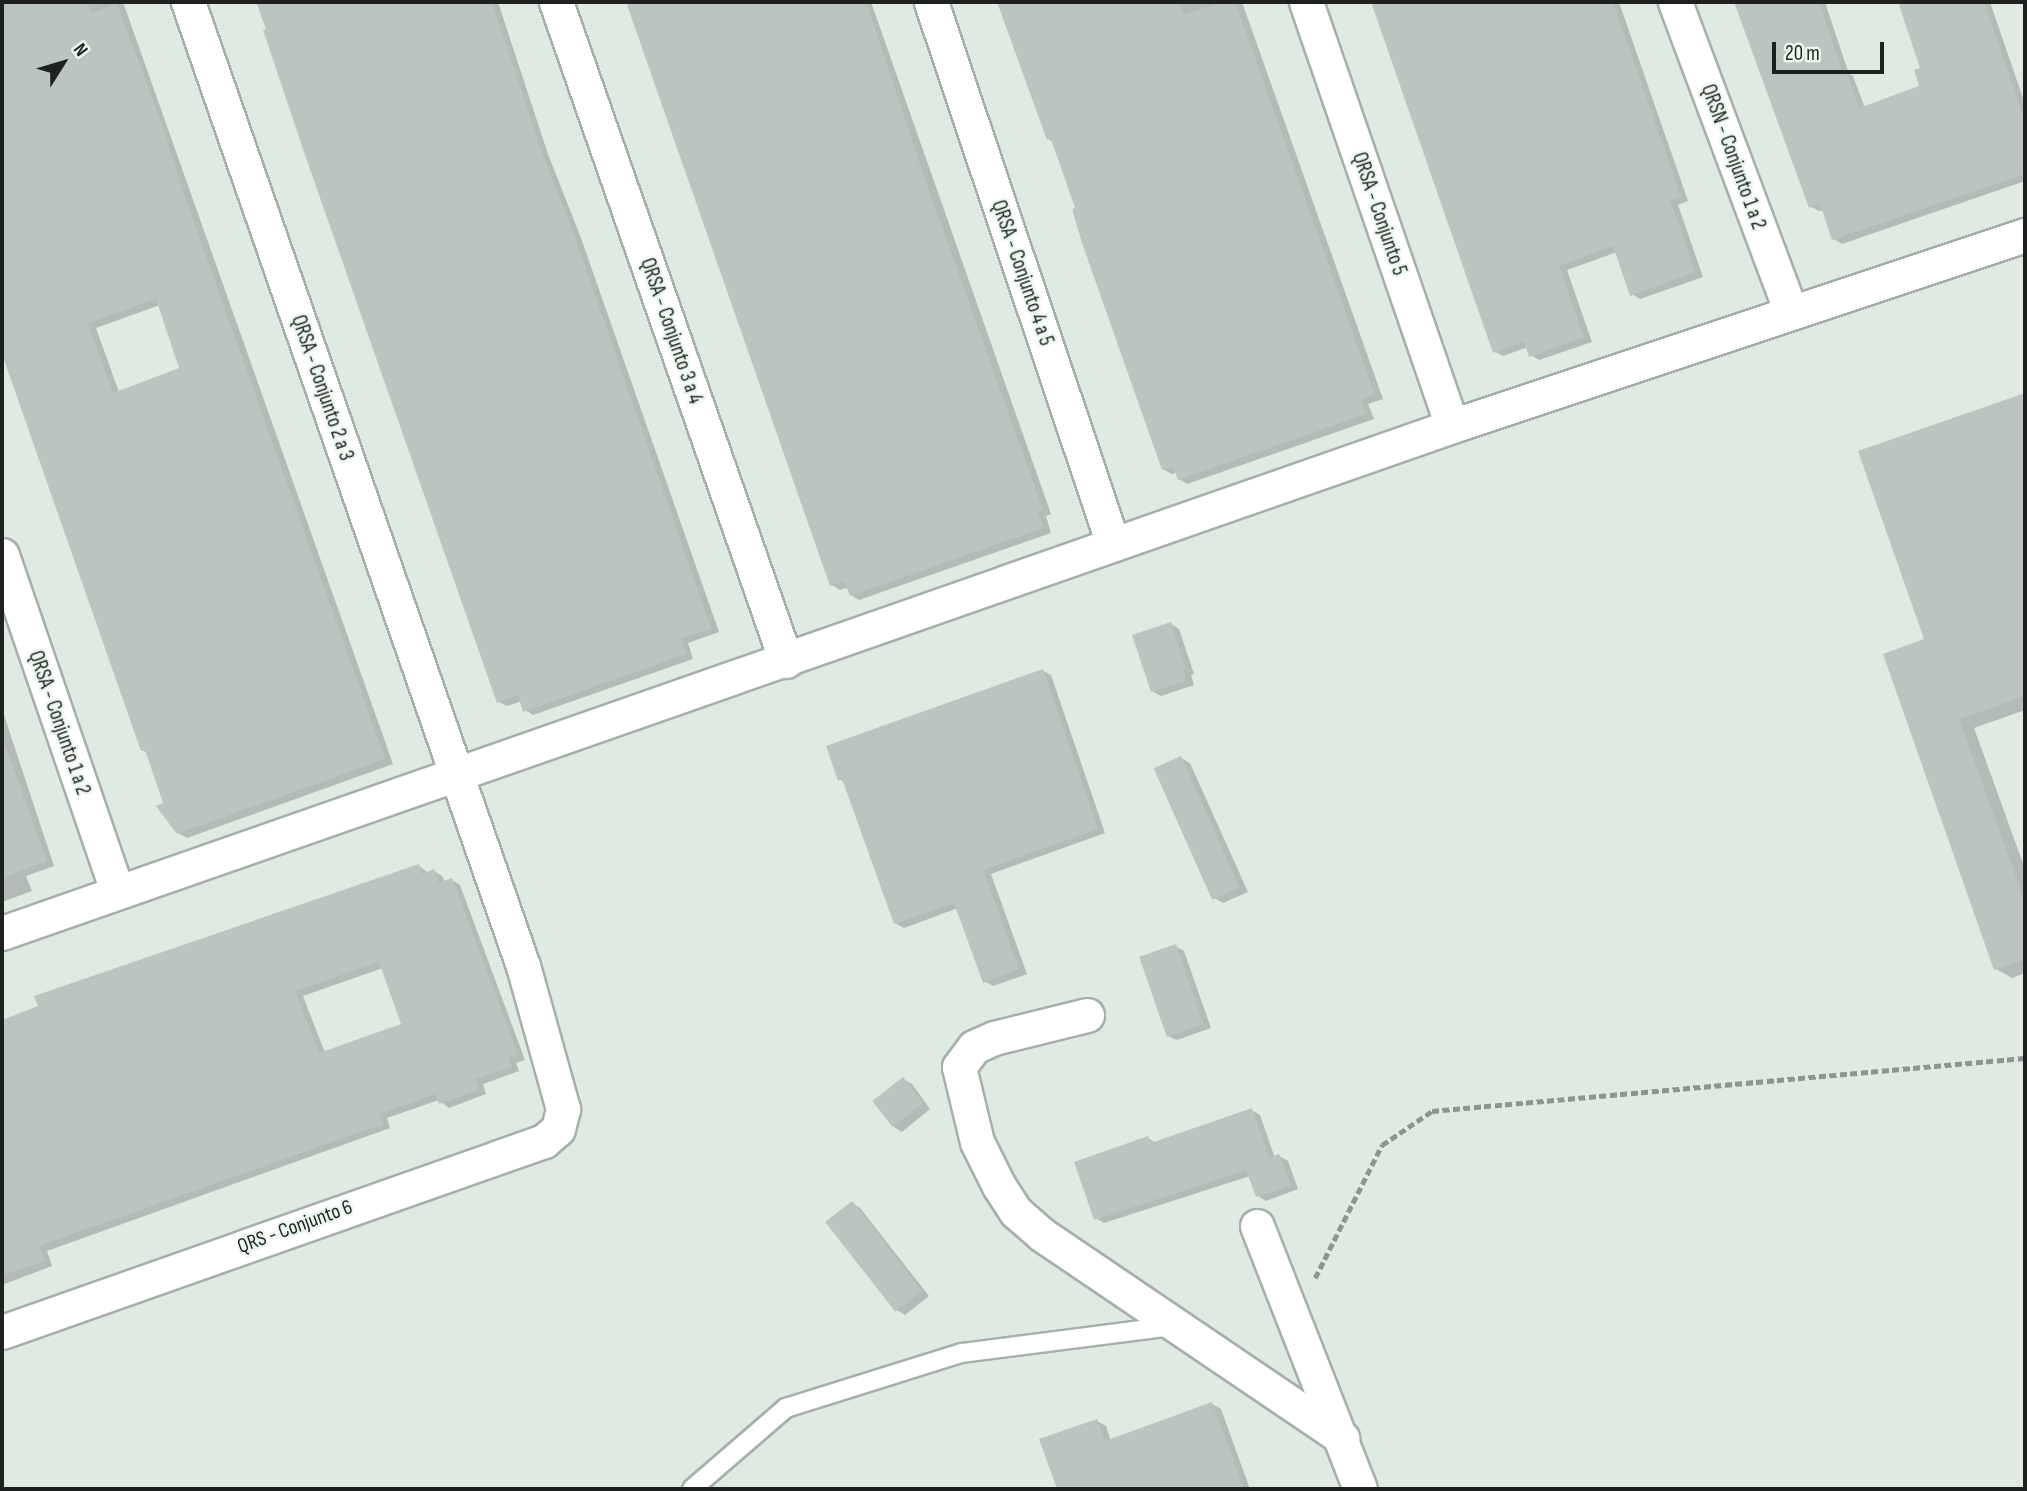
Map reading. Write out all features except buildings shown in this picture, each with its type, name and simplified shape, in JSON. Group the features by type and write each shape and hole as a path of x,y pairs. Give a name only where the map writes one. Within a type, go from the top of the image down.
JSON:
{"street":[{"name":"QRSA - Conjunto 2 a 3","path":"188,2 523,966 563,1100"},
{"name":"QRSA - Conjunto 3 a 4","path":"556,2 786,661"},
{"name":"QRSA - Conjunto 4 a 5","path":"931,2 1113,544"},
{"name":"QRSA - Conjunto 5","path":"1306,2 1452,426"},
{"name":"QRSN - Conjunto 1 a 2","path":"1675,2 1791,312"},
{"path":"2,933 1452,426 2025,235"},
{"name":"QRSA - Conjunto 1 a 2","path":"2,555 117,891"},
{"path":"1087,1015 1018,1030 974,1047 959,1067 965,1102 977,1142 1016,1212 1041,1234 1342,1438"},
{"name":"QRS - Conjunto 6","path":"2,1332 544,1141 558,1129 563,1100"},
{"path":"1257,1226 1360,1489"}],"lane":[{"path":"692,1489 786,1408 962,1353 1177,1326"}],"path":[{"path":"1295,1319 1382,1145 1432,1111 2025,1058"}]}
